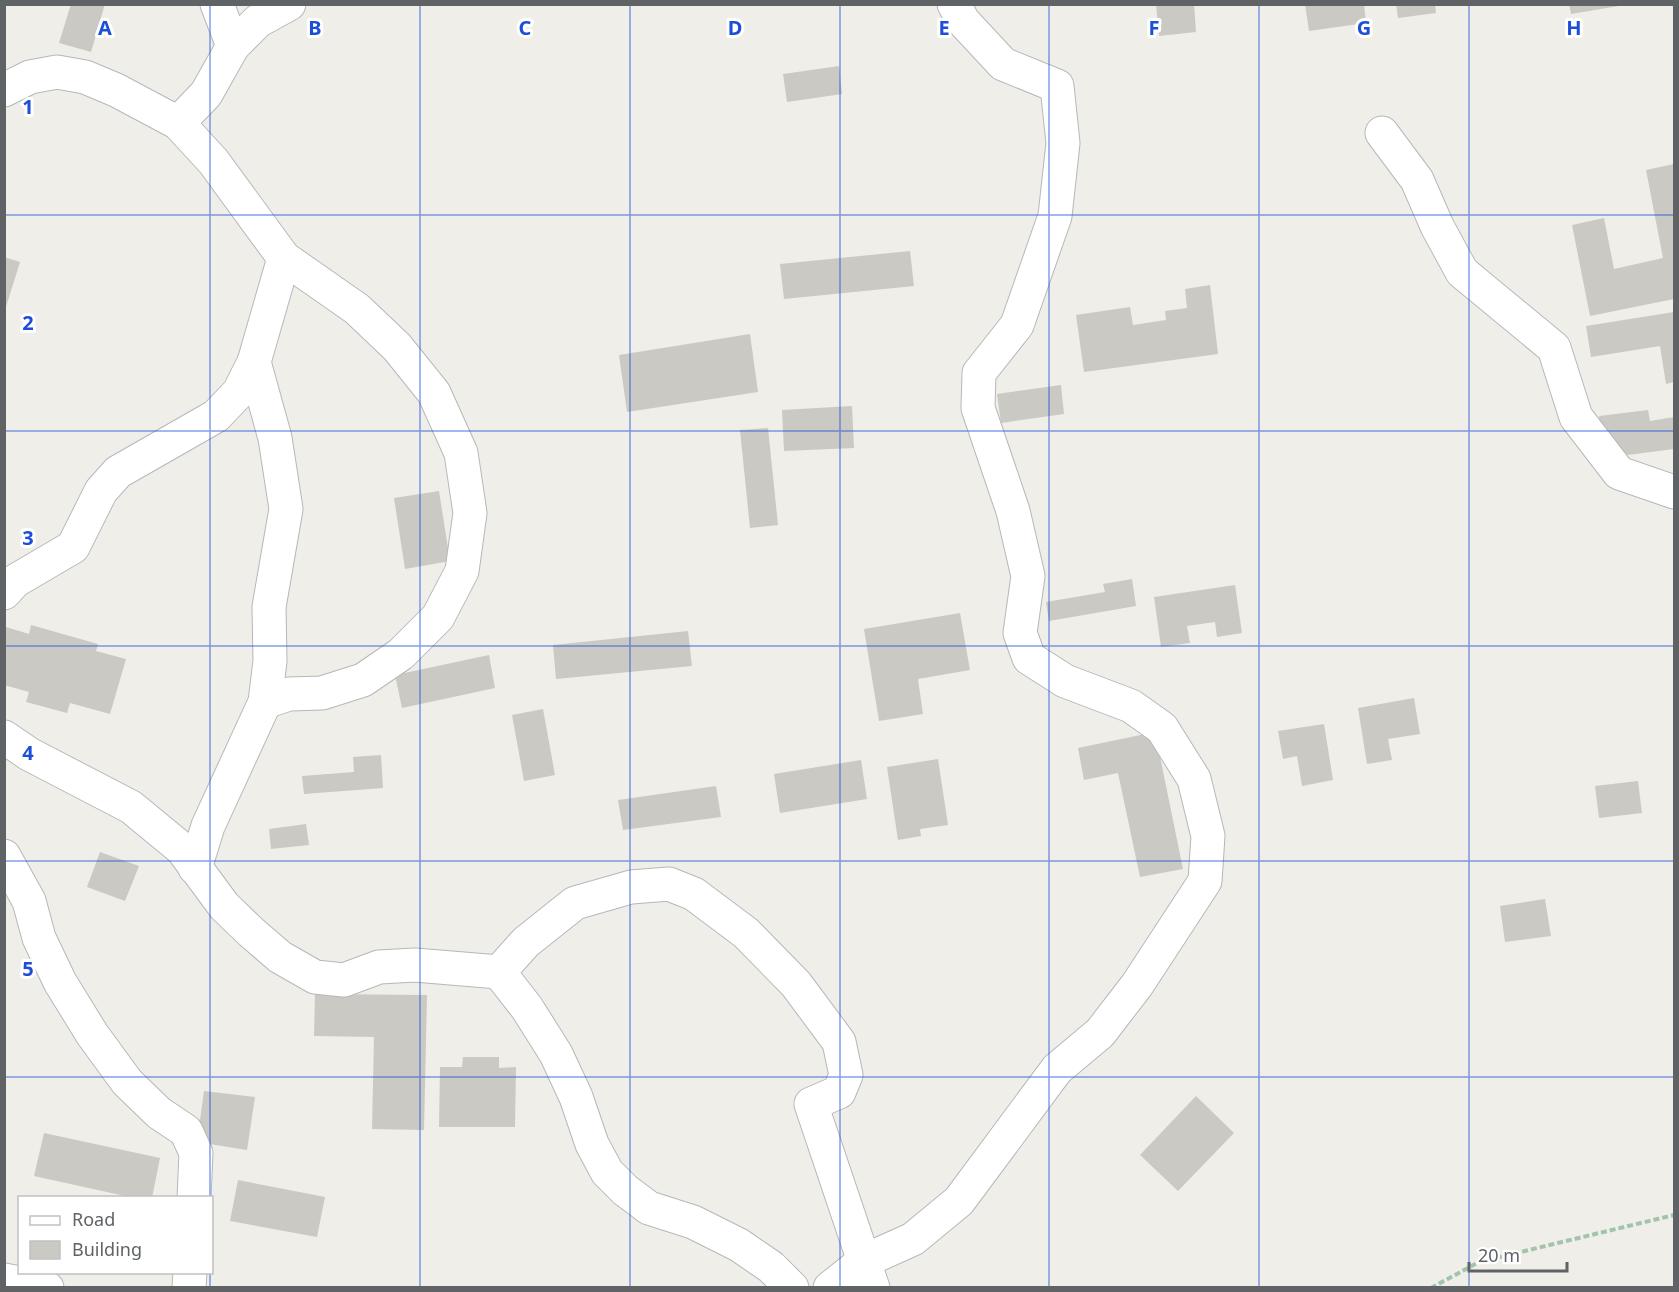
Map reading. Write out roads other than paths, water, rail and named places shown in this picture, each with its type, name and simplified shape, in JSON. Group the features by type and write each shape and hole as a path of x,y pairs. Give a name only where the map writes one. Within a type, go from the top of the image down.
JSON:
{"street":[{"path":"216,4 233,46"},
{"path":"178,123 206,94 233,46 258,21 289,4"},
{"path":"830,1287 869,1274 959,1201 1014,1130 1057,1068 1100,1033 1137,985 1205,881 1208,836 1194,779 1162,728 1131,706 1065,681 1029,658 1020,633 1028,576 1013,511 978,408 979,373 1017,325 1055,216 1063,143 1057,86 1003,64 963,21 954,4"},
{"path":"4,90 30,77 57,72 85,76 178,123 213,161 284,258 357,309 397,347 434,393 461,453 470,513 462,571 438,617 401,654 363,680 322,693 289,694 265,702"},
{"path":"1382,133 1417,180 1437,226 1462,272 1554,348 1576,417 1619,473 1674,492"},
{"path":"4,593 15,581 73,547 101,491 117,472 216,416 239,392 254,362 284,258"},
{"path":"195,868 208,826 265,702 270,660 269,607 286,509 275,438 254,362"},
{"path":"4,737 28,754 131,807 182,849 224,906 251,932 280,957 315,977 344,980 379,968 415,965 499,972 527,1008 556,1054 576,1097 592,1144 607,1172 625,1190 649,1208 693,1222 739,1245 771,1267 792,1287"},
{"path":"4,856 29,902 39,938 60,982 92,1034 127,1082 159,1113 186,1131 196,1153 194,1196"},
{"path":"499,972 526,942 575,903 631,887 669,884 694,894 746,933 796,984 839,1042 846,1075 839,1092 811,1104 869,1274"},
{"path":"4,1280 47,1287"}]}
